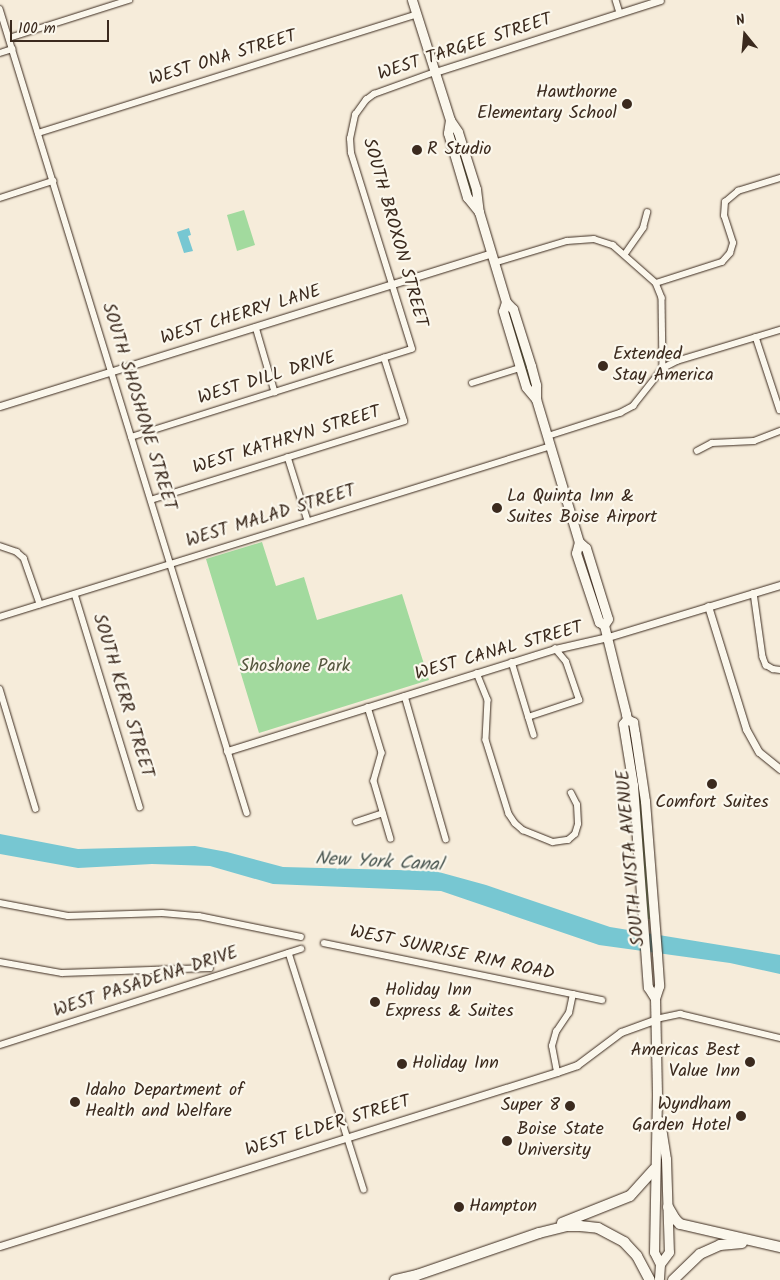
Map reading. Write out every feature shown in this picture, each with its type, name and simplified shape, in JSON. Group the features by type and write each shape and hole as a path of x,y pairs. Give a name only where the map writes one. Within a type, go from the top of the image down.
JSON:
{"highway":[{"path":"395,1280 417,1275 539,1233 620,1201 638,1188 654,1169"},
{"path":"668,1206 680,1224 780,1247"},
{"path":"539,1233 566,1226 598,1228 624,1242 641,1263 650,1280"},
{"path":"674,1280 700,1254 720,1245 756,1242"}],"main road":[{"name":"SOUTH VISTA AVENUE","path":"412,0 450,120 448,133 467,197 479,212 506,302 513,309 531,366 536,385 536,399 579,542 576,553 599,622 604,624 608,637 627,719"},
{"name":"SOUTH VISTA AVENUE","path":"506,302 503,311 520,368 526,387 536,399"},
{"name":"SOUTH VISTA AVENUE","path":"627,719 623,724 633,785 648,987 655,998"},
{"name":"SOUTH VISTA AVENUE","path":"627,719 633,722 640,755 646,801 659,986 655,998 657,1106 654,1169 654,1252 660,1264 659,1280"},
{"name":"SOUTH VISTA AVENUE","path":"657,1106 666,1159 669,1252 660,1264"}],"street":[{"path":"9,38 129,0"},
{"path":"616,0 620,13"},
{"name":"WEST TARGEE STREET","path":"366,100 386,88 660,0"},
{"name":"SOUTH SHOSHONE STREET","path":"0,9 247,813"},
{"name":"WEST ONA STREET","path":"38,133 417,14"},
{"path":"0,53 12,49"},
{"name":"SOUTH BROXON STREET","path":"366,100 355,116 351,126 351,152 412,349"},
{"path":"656,283 722,262 730,253 732,243 724,216 725,202 738,191 780,178"},
{"path":"0,198 53,181"},
{"path":"625,254 643,228 647,213"},
{"path":"494,263 567,241 581,239 604,242 625,254 656,283 662,298 663,368"},
{"name":"WEST CHERRY LANE","path":"0,406 492,253"},
{"path":"256,327 275,392"},
{"path":"548,436 620,413 633,406 663,368 677,361 780,330"},
{"path":"756,337 780,410"},
{"name":"WEST DILL DRIVE","path":"131,437 412,349"},
{"name":"WEST KATHRYN STREET","path":"150,500 404,421 384,358"},
{"path":"472,383 520,368"},
{"path":"697,451 712,443 754,441 780,432"},
{"name":"WEST MALAD STREET","path":"0,617 551,446"},
{"path":"288,457 308,521"},
{"path":"0,546 18,552 24,558 40,604"},
{"name":"WEST CANAL STREET","path":"228,751 555,649 608,637 780,585"},
{"path":"754,592 763,656 766,665 780,670"},
{"name":"SOUTH KERR STREET","path":"74,594 140,807"},
{"path":"708,606 746,729 759,752 780,769"},
{"path":"528,717 578,700 566,662 555,649"},
{"path":"512,662 534,735"},
{"path":"477,673 488,700 486,740 509,814 515,823 522,830 553,842 568,840 575,834 578,824 577,805 571,793"},
{"path":"0,689 36,809"},
{"path":"405,696 446,838"},
{"path":"368,707 382,753 374,781 391,839"},
{"path":"356,822 383,813"},
{"path":"0,903 68,916 162,913 200,916 302,937"},
{"name":"WEST SUNRISE RIM ROAD","path":"324,943 602,1000"},
{"name":"WEST PASADENA DRIVE","path":"0,1045 301,949"},
{"path":"289,953 364,1189"},
{"path":"0,962 62,972 210,968"},
{"name":"WEST SUNRISE RIM ROAD","path":"557,1072 552,1046 556,1032 569,1013 573,994"},
{"path":"656,1019 680,1014 780,1038"},
{"name":"WEST ELDER STREET","path":"0,1246 557,1072 577,1065 621,1032 656,1019"}],"green space":[{"path":"453,134 455,137 477,206 471,199"},
{"path":"244,210 255,245 237,251 227,215"},
{"path":"507,310 513,320 533,388 530,385"},
{"name":"Shoshone Park","path":"262,542 276,586 304,577 317,620 402,594 429,680 259,733 206,559"},
{"path":"633,747 640,790 650,919 647,919 631,748"}],"water":[{"path":"189,228 191,235 188,236 193,251 184,253 177,232"},
{"path":"0,834 78,849 195,846 227,852 283,867 435,871 486,885 610,927 780,955 780,974 730,963 599,945 441,891 273,884 210,866 152,864 78,868 0,854"}],"place":[{"name":"Hawthorne Elementary School","path":"627,104"},
{"name":"R Studio","path":"417,150"},
{"name":"Extended Stay America","path":"603,366"},
{"name":"La Quinta Inn & Suites Boise Airport","path":"497,508"},
{"name":"Comfort Suites","path":"712,784"},
{"name":"Holiday Inn Express & Suites","path":"375,1002"},
{"name":"Americas Best Value Inn","path":"750,1062"},
{"name":"Holiday Inn","path":"402,1064"},
{"name":"Idaho Department of Health and Welfare","path":"75,1102"},
{"name":"Super 8","path":"570,1106"},
{"name":"Wyndham Garden Hotel","path":"741,1116"},
{"name":"Boise State University","path":"507,1141"},
{"name":"Hampton","path":"459,1207"}],"water label":[{"name":"New York Canal","path":"379,863"}]}
